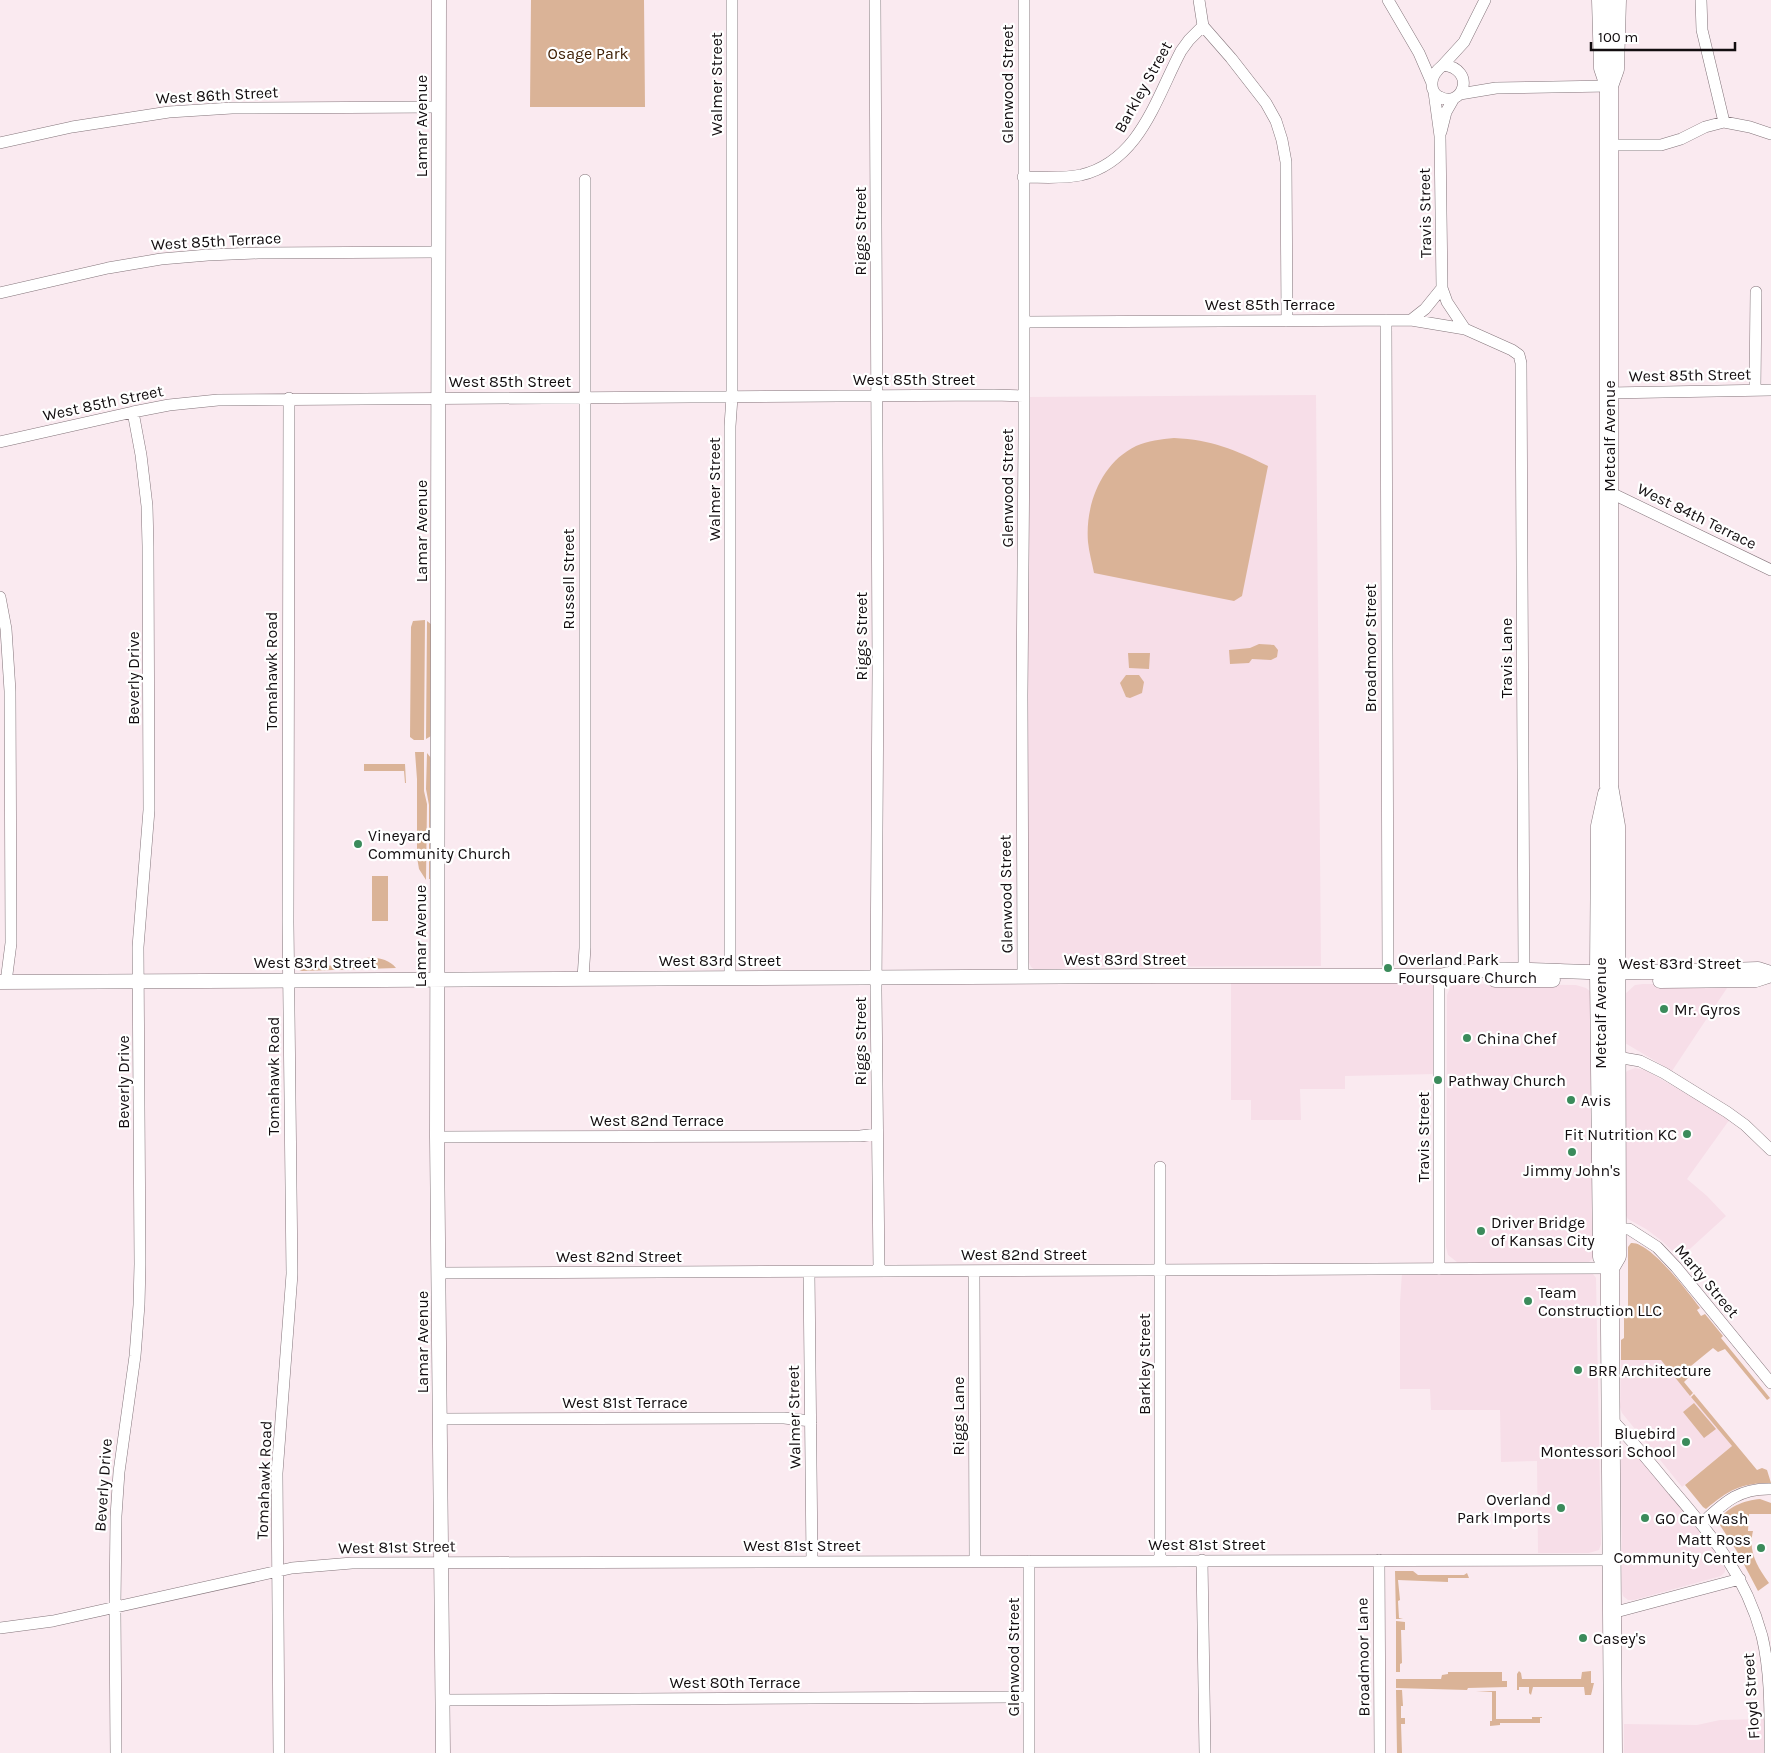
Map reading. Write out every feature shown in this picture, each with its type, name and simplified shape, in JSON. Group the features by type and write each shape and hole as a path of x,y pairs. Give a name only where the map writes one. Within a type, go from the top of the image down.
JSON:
{"main road":[{"name":"Metcalf Avenue","path":"1602,0 1603,68 1609,86 1609,786 1600,826 1608,976 1609,1229 1617,1256 1610,1268 1614,1753"},
{"name":"Metcalf Avenue","path":"1609,86 1615,69 1617,0"},
{"name":"Metcalf Avenue","path":"1608,976 1617,1057 1609,1229"}],"street":[{"name":"Lamar Avenue","path":"439,0 437,1138 443,1753"},
{"name":"Walmer Street","path":"730,978 732,0"},
{"name":"Riggs Street","path":"875,0 877,1134 879,1271"},
{"name":"Glenwood Street","path":"1023,977 1024,0"},
{"path":"1199,0 1203,26 1263,99 1276,121 1282,140 1286,162 1287,321"},
{"name":"Travis Street","path":"1388,0 1419,53 1433,88 1440,136 1442,288 1447,302 1466,330"},
{"path":"1485,0 1464,42 1435,74 1433,88 1442,98 1447,100 1457,96 1496,88 1609,86"},
{"path":"1701,0 1702,30 1724,122"},
{"name":"Barkley Street","path":"1023,177 1079,175 1104,166 1120,156 1146,123 1181,51 1203,26"},
{"path":"1457,96 1464,86 1460,64 1464,42"},
{"name":"Travis Street","path":"1419,53 1442,67"},
{"path":"1442,67 1454,68 1462,77 1474,83 1496,88"},
{"name":"Travis Street","path":"1440,136 1446,112 1457,96"},
{"name":"West 86th Street","path":"0,143 72,126 169,112 232,108 439,107"},
{"path":"1609,145 1661,145 1681,139 1705,127 1724,122 1750,127 1771,134"},
{"name":"Russell Street","path":"583,978 585,948 585,180"},
{"name":"West 85th Terrace","path":"0,293 108,268 161,259 258,253 438,252"},
{"path":"1411,320 1425,309 1442,288"},
{"path":"1755,390 1756,292"},
{"name":"Broadmoor Street","path":"1386,320 1388,976"},
{"name":"West 85th Terrace","path":"1024,322 1411,320 1466,330 1512,350"},
{"name":"Travis Lane","path":"1512,350 1519,355 1521,363 1524,970"},
{"name":"West 85th Street","path":"1609,393 1771,390"},
{"name":"West 85th Street","path":"0,442 170,405 218,400 994,394 1023,396"},
{"name":"Tomahawk Road","path":"279,1753 277,1473 292,1274 288,980 289,398"},
{"name":"Beverly Drive","path":"116,1753 115,1549 119,1472 135,1356 139,1305 138,947 149,810 147,506 134,412"},
{"name":"West 84th Terrace","path":"1609,492 1771,570"},
{"path":"0,599 9,661 5,745 11,943 3,982"},
{"name":"West 83rd Street","path":"3,982 583,978 1439,976 1460,971 1524,970 1608,976 1756,980 1771,974"},
{"name":"Travis Street","path":"1439,976 1439,1269"},
{"name":"West 83rd Street","path":"1439,976 1457,981 1608,976"},
{"path":"1617,1057 1640,1061 1664,1073 1727,1112 1771,1150"},
{"name":"West 82nd Terrace","path":"437,1138 850,1136 877,1134"},
{"name":"Barkley Street","path":"1160,1167 1160,1560"},
{"name":"Marty Street","path":"1609,1229 1629,1229 1657,1247 1676,1267 1771,1382"},
{"name":"West 82nd Street","path":"438,1273 1610,1268"},
{"name":"Riggs Lane","path":"974,1271 975,1561"},
{"name":"Walmer Street","path":"809,1272 812,1561"},
{"name":"West 81st Terrace","path":"440,1419 784,1418 811,1420"},
{"name":"Floyd Street","path":"1610,1418 1627,1435 1724,1552 1740,1579 1755,1614 1768,1667 1770,1753"},
{"path":"1701,1524 1741,1492 1771,1489"},
{"path":"1202,1560 1205,1753"},
{"name":"Broadmoor Lane","path":"1379,1560 1380,1753"},
{"name":"West 81st Street","path":"0,1628 53,1621 278,1571 315,1565 352,1563 1611,1560"},
{"name":"Glenwood Street","path":"1029,1561 1029,1753"},
{"path":"1612,1613 1740,1579"},
{"name":"West 80th Terrace","path":"442,1700 1029,1697"}],"shaded area":[{"path":"1316,395 1321,966 1075,967 1046,971 1035,970 1031,967 1028,960 1028,397"},
{"path":"1231,982 1432,983 1434,984 1436,1074 1345,1076 1345,1089 1300,1089 1301,1120 1251,1120 1251,1100 1231,1100"},
{"path":"1458,984 1576,985 1586,988 1591,992 1595,1256 1589,1262 1457,1262 1448,1255 1446,1247 1447,995 1451,986"},
{"path":"1635,985 1729,985 1672,1071 1625,1043 1625,994"},
{"path":"1635,1068 1645,1070 1730,1119 1687,1179 1726,1216 1680,1258 1646,1229 1628,1219 1625,1214 1625,1074 1627,1071"},
{"path":"1402,1273 1586,1273 1593,1274 1596,1278 1601,1544 1599,1550 1589,1553 1538,1553 1537,1461 1501,1462 1500,1410 1431,1410 1430,1389 1400,1389"},
{"path":"1621,1360 1661,1360 1732,1446 1682,1487 1622,1413 1620,1407"},
{"path":"1626,1449 1633,1450 1710,1545 1725,1567 1725,1572 1721,1576 1634,1600 1628,1600 1623,1596 1621,1454"},
{"path":"1764,1719 1764,1753 1624,1753 1624,1724 1697,1725 1720,1720"}],"green space":[{"name":"Osage Park","path":"531,0 644,0 645,107 530,107"},
{"path":"1174,438 1222,446 1268,466 1242,596 1234,601 1094,573 1088,546 1089,514 1098,486 1105,474 1124,453 1136,446"},
{"path":"425,620 424,740 414,740 410,737 411,627 413,621"},
{"path":"427,621 432,625 431,736 426,739"},
{"path":"1259,644 1274,645 1278,650 1277,657 1271,660 1252,659 1249,663 1230,664 1229,650 1250,648"},
{"path":"1128,653 1150,653 1149,669 1129,668"},
{"path":"1126,675 1139,675 1144,682 1142,693 1130,698 1126,697 1120,683"},
{"path":"415,752 424,752 424,791 427,804 426,880 419,869 417,857"},
{"path":"427,753 431,758 430,879 429,805 426,789"},
{"path":"364,764 405,764 406,783 404,771 364,771"},
{"path":"372,876 388,876 388,921 372,921"},
{"path":"301,957 308,959 310,966 359,965 366,958 378,958 396,968 302,971 297,969 295,960"},
{"path":"1631,1243 1648,1250 1668,1269 1700,1308 1697,1310 1701,1316 1705,1314 1723,1336 1721,1338 1770,1398 1767,1400 1725,1349 1718,1352 1713,1348 1686,1370 1690,1376 1684,1382 1693,1393 1690,1396 1661,1360 1621,1360 1624,1318 1628,1314 1628,1247"},
{"path":"1694,1394 1757,1470 1762,1468 1767,1470 1771,1483 1743,1486 1728,1492 1706,1509 1703,1507 1685,1485 1732,1446 1691,1397"},
{"path":"1694,1403 1716,1429 1704,1438 1683,1412"},
{"path":"1760,1499 1771,1503 1771,1514 1749,1514 1748,1531 1753,1531 1753,1552 1757,1565 1769,1583 1758,1591 1738,1553 1718,1522 1726,1512 1736,1505"},
{"path":"1395,1571 1413,1571 1418,1575 1464,1575 1467,1573 1469,1578 1448,1578 1448,1582 1398,1580 1399,1618 1403,1619 1396,1619"},
{"path":"1396,1621 1405,1622 1405,1630 1401,1630 1402,1663 1400,1664 1400,1672 1396,1672"},
{"path":"1519,1671 1522,1679 1581,1679 1582,1672 1591,1671 1591,1683 1594,1683 1591,1695 1585,1695 1584,1687 1533,1687 1531,1695 1529,1687 1519,1687 1519,1690 1517,1690 1517,1674"},
{"path":"1448,1672 1502,1672 1502,1681 1507,1681 1507,1687 1468,1688 1467,1690 1396,1688 1396,1679 1441,1679 1442,1675 1448,1674"},
{"path":"1396,1690 1402,1690 1403,1706 1401,1706 1401,1718 1405,1718 1405,1724 1401,1724 1402,1753 1397,1753"},
{"path":"1476,1691 1496,1691 1496,1719 1532,1719 1532,1717 1542,1717 1540,1718 1540,1723 1500,1723 1500,1725 1490,1726 1490,1721 1492,1721 1492,1692"}],"place":[{"name":"Vineyard Community Church","path":"358,844"},
{"name":"Overland Park Foursquare Church","path":"1388,968"},
{"name":"Mr. Gyros","path":"1664,1009"},
{"name":"China Chef","path":"1467,1038"},
{"name":"Pathway Church","path":"1438,1080"},
{"name":"Avis","path":"1571,1100"},
{"name":"Fit Nutrition KC","path":"1687,1134"},
{"name":"Jimmy John's","path":"1572,1152"},
{"name":"Driver Bridge of Kansas City","path":"1481,1231"},
{"name":"Team Construction LLC","path":"1528,1301"},
{"name":"BRR Architecture","path":"1578,1370"},
{"name":"Bluebird Montessori School","path":"1686,1442"},
{"name":"Overland Park Imports","path":"1561,1508"},
{"name":"GO Car Wash","path":"1645,1518"},
{"name":"Matt Ross Community Center","path":"1761,1548"},
{"name":"Casey's","path":"1583,1638"}]}
